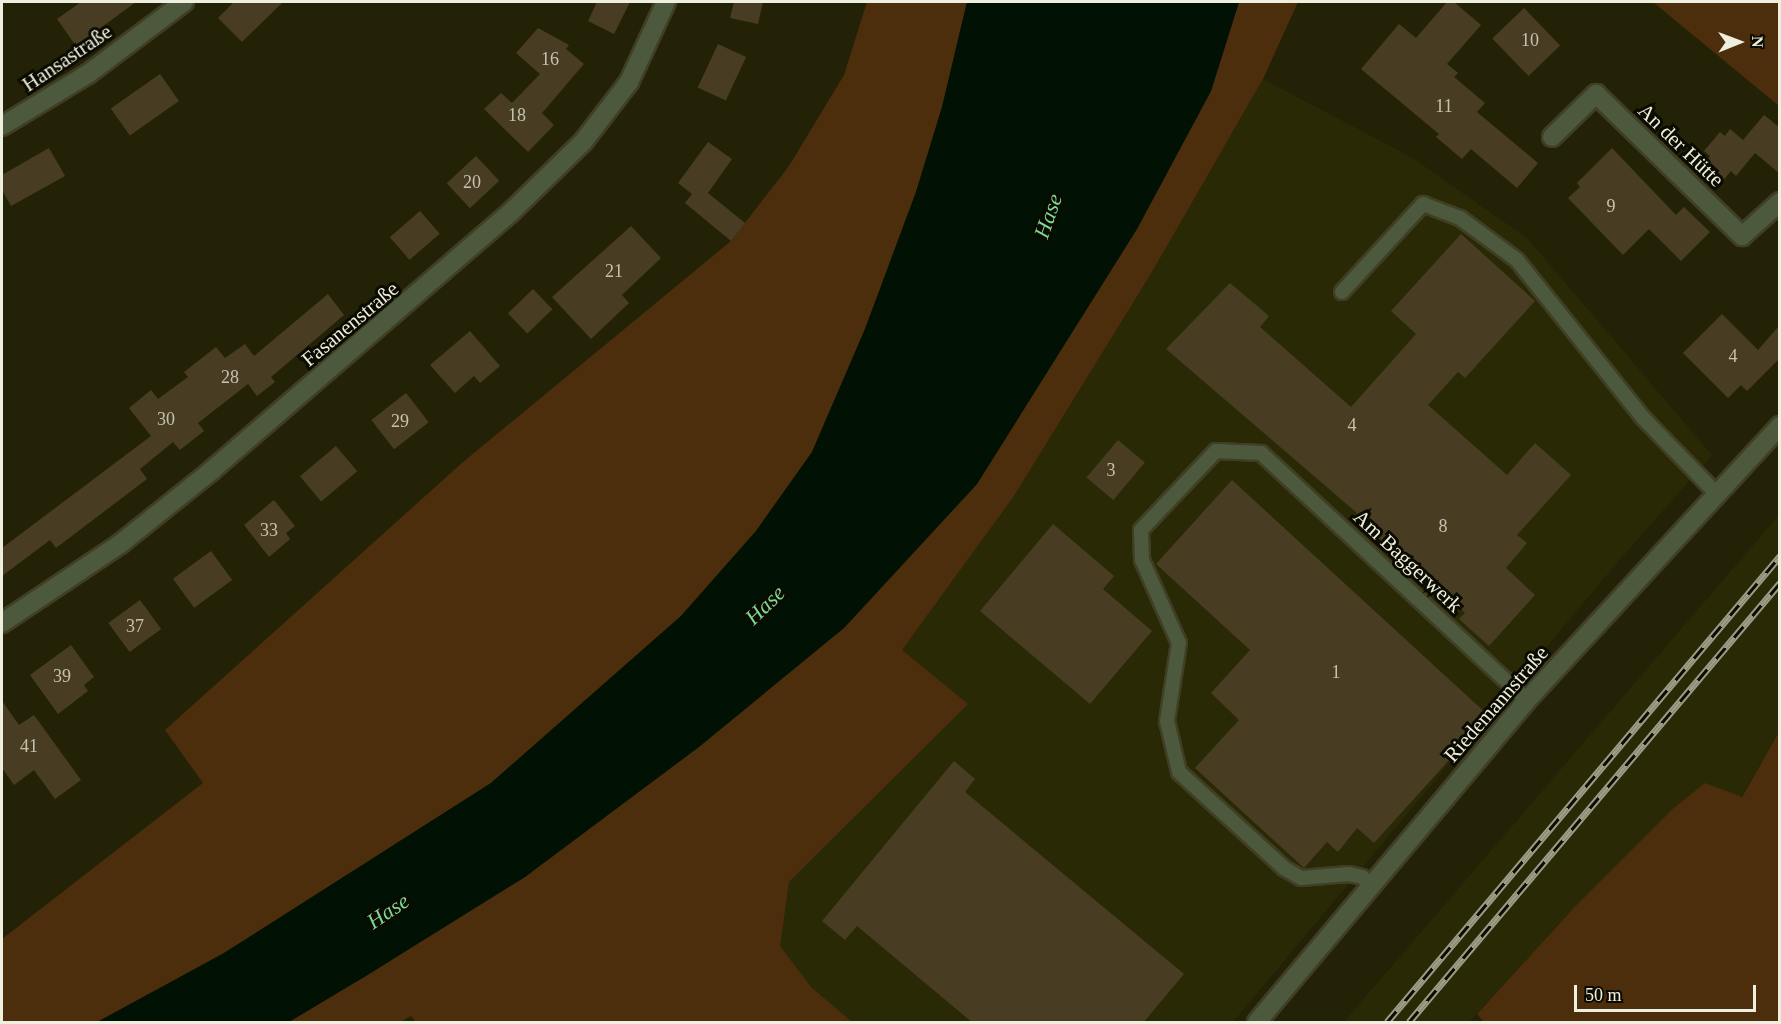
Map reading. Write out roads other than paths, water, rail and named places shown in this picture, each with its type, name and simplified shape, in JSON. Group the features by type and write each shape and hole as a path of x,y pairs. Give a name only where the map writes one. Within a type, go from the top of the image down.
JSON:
{"street":[{"name":"Hansastraße","path":"2,126 88,74 184,2"},
{"name":"Fasanenstraße","path":"2,623 120,544 211,471 511,212 582,142 629,82 666,2"},
{"name":"An der Hütte","path":"1552,137 1596,94 1742,236 1779,202"},
{"name":"Riedemannstraße","path":"1257,1023 1527,700 1779,426"}],"lane":[{"path":"1342,292 1423,204 1460,218 1517,260 1644,419 1716,493"},
{"name":"Am Baggerwerk","path":"1371,885 1362,877 1349,874 1301,878 1284,868 1179,772 1173,758 1167,721 1179,643 1142,560 1141,530 1216,451 1261,453 1527,700"}],"water":[{"name":"Hase","path":"967,2 1239,2 1211,91 1137,229 977,484 844,628 699,747 525,877 366,976 289,1022 97,1022 224,953 491,783 681,616 756,531 812,452 865,329 916,192 942,107"}],"railway":[{"path":"1387,1022 1780,556"},
{"path":"1409,1022 1780,583"}]}
